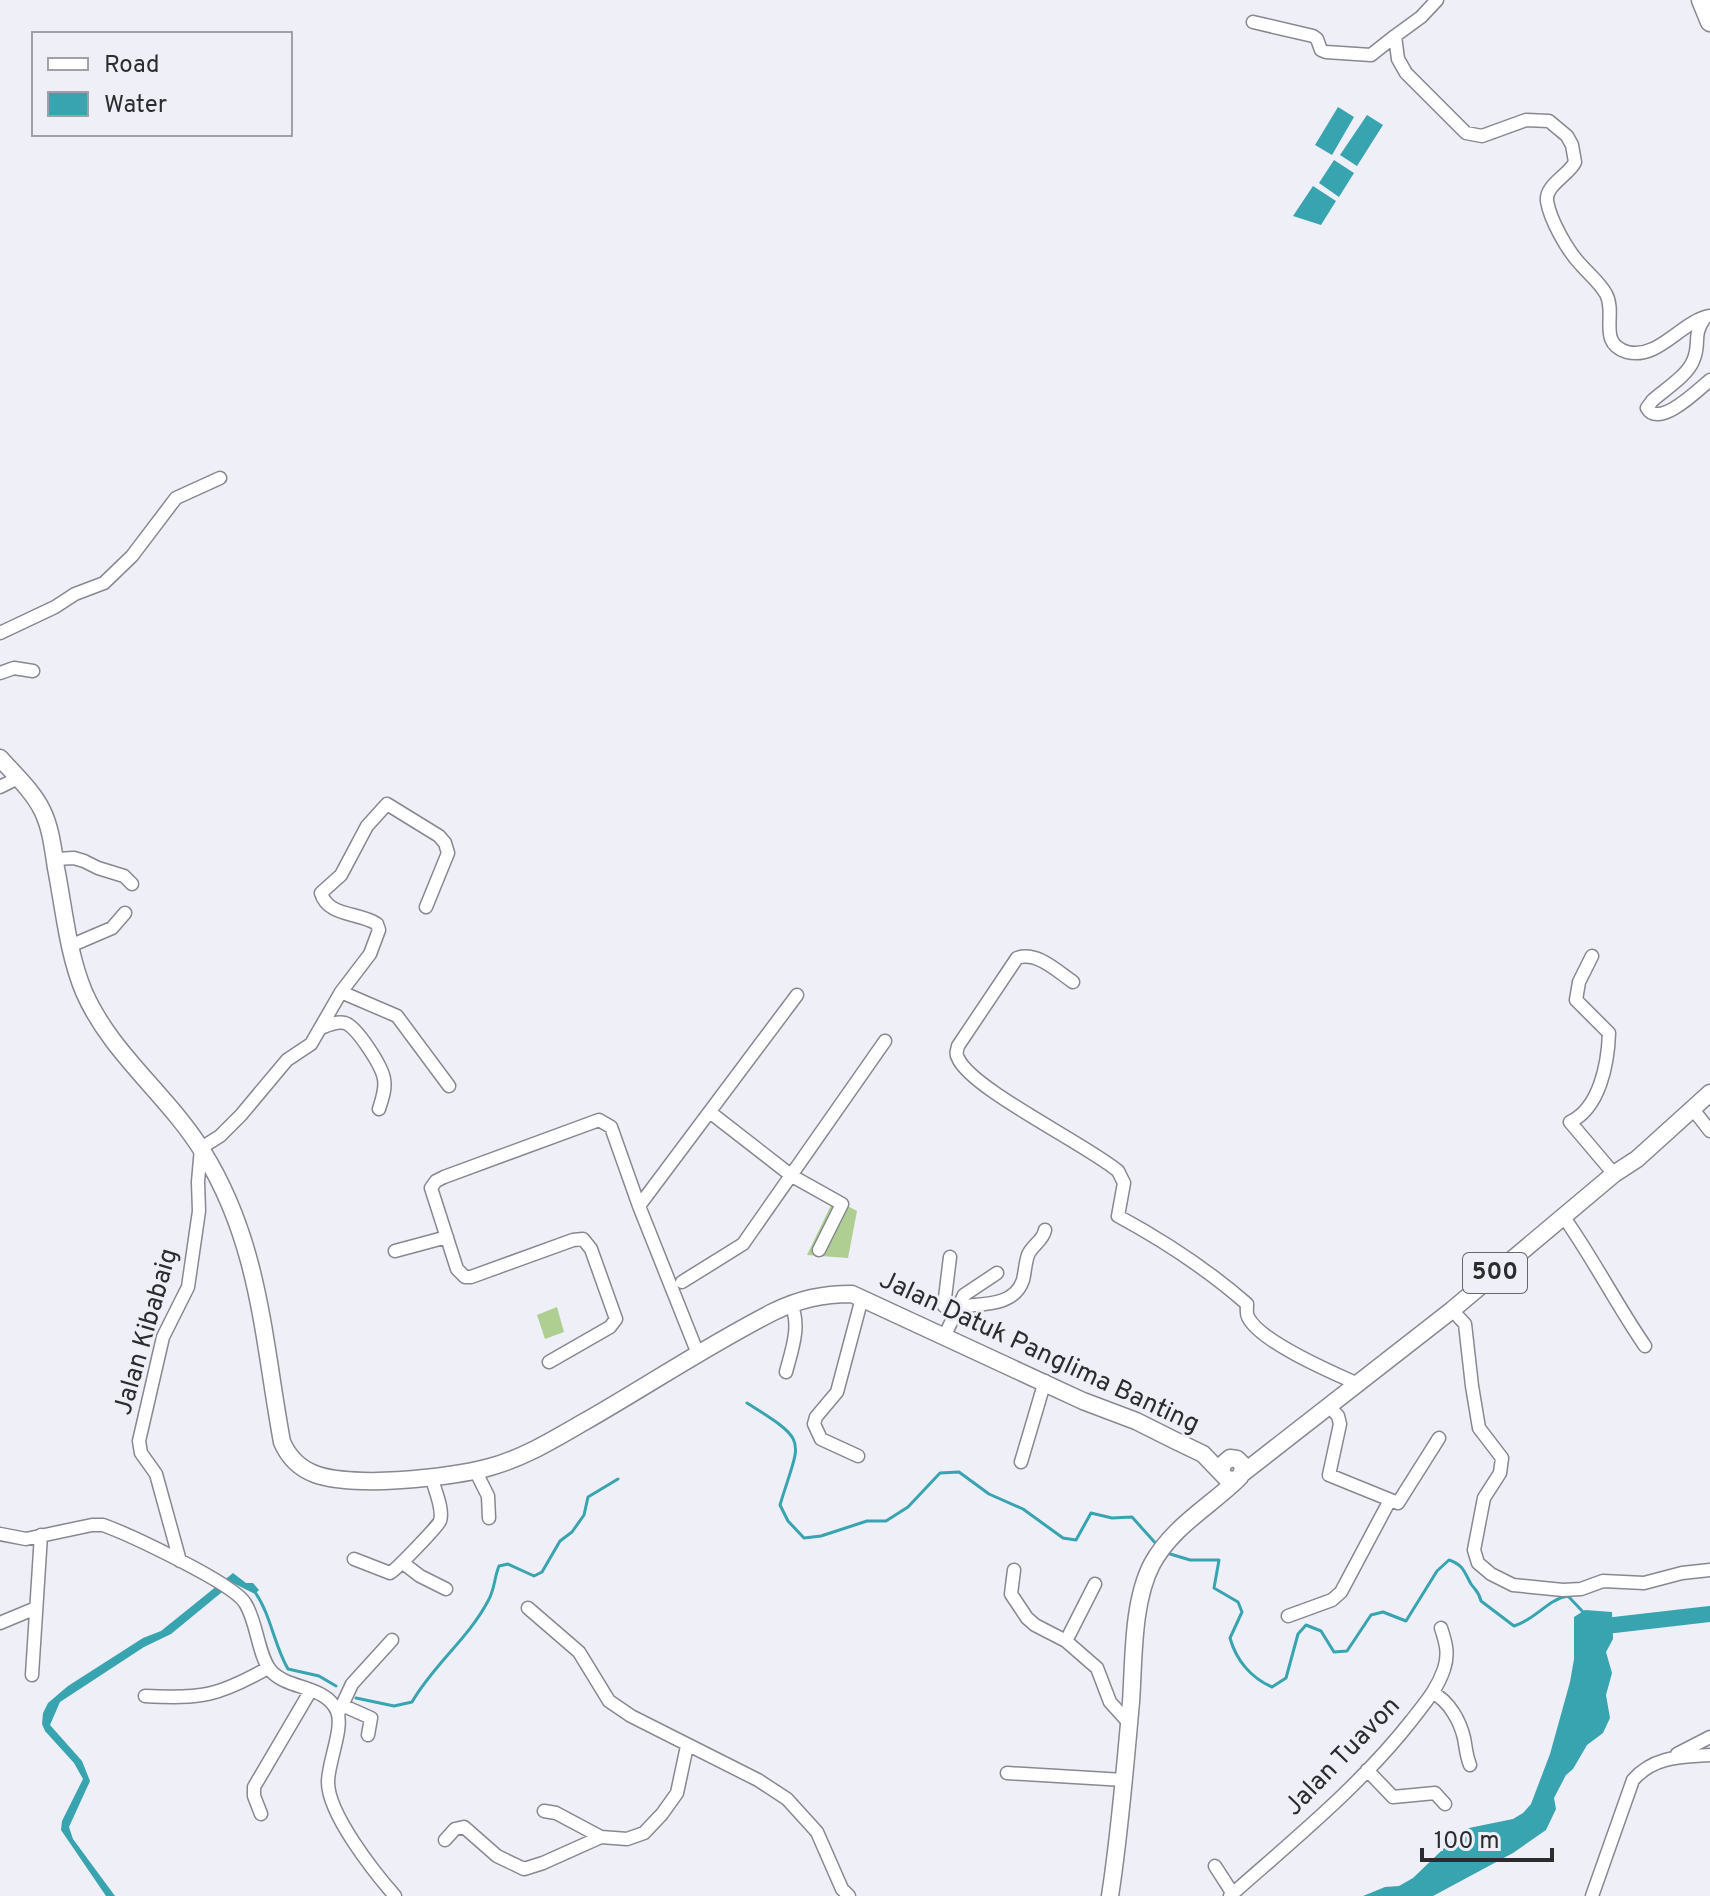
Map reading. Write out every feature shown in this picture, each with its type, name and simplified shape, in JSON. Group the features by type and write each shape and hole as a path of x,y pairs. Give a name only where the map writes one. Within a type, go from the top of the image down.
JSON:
{"highway":[{"path":"1701,0 1710,22"}],"main road":[{"name":"Jalan Datuk Panglima Banting","path":"0,758 43,811 70,946 82,985 102,1025 201,1148 223,1186 246,1244 265,1332 282,1442 291,1458 315,1475 343,1481 370,1481 475,1470 513,1459 791,1304 820,1295 852,1294 1083,1401 1136,1421 1232,1470"},
{"name":"500","path":"1232,1470 1276,1449 1330,1407 1614,1174 1637,1159 1710,1093"},
{"path":"1110,1896 1138,1617 1153,1563 1232,1470"}],"street":[{"path":"1253,22 1313,36 1321,50 1326,52 1371,55 1421,17 1437,0"},
{"path":"1395,36 1398,59 1406,73 1466,133 1482,136 1526,120 1538,120 1549,121 1567,136 1575,162 1549,191 1548,204 1565,245 1608,297 1609,335 1615,346 1629,352 1654,348 1708,316"},
{"path":"1708,316 1696,331 1697,346 1691,365 1652,401 1648,412 1652,415 1663,414 1683,403 1710,380"},
{"path":"0,633 75,594 104,583 132,556 176,498 220,478"},
{"path":"0,673 14,668 33,671"},
{"path":"0,787 18,778"},
{"path":"201,1148 230,1126 287,1060 311,1044 341,992 370,954 379,930 373,921 339,911 323,900 321,893 341,875 367,826 387,804 439,836 447,848 448,853 426,907"},
{"path":"55,859 84,861 124,876 132,884"},
{"path":"70,946 112,928 125,913"},
{"path":"1592,956 1579,982 1576,1000 1609,1033 1608,1046 1589,1108 1581,1117 1570,1122 1614,1174"},
{"path":"1073,982 1034,957 1017,958 958,1046 959,1061 992,1090 1118,1171 1124,1183 1118,1216 1191,1258 1216,1277 1247,1304 1248,1317 1264,1334 1287,1349 1358,1384"},
{"path":"341,992 397,1016 449,1086"},
{"path":"639,1206 797,995"},
{"path":"321,1028 338,1022 356,1031 383,1074 384,1090 379,1109"},
{"path":"682,1282 743,1244 885,1041"},
{"path":"1692,1108 1710,1131"},
{"path":"711,1113 792,1176 842,1204 819,1250"},
{"path":"549,1362 610,1327 616,1319 591,1249 583,1239 573,1240 465,1277 457,1269 431,1188 436,1181 599,1120 611,1127 698,1354"},
{"name":"Jalan Kibabaig","path":"180,1561 158,1478 141,1453 139,1441 163,1337 188,1287 199,1211 201,1148"},
{"path":"1563,1216 1585,1246 1598,1275 1645,1346"},
{"path":"950,1257 944,1306 955,1310 995,1303 1017,1291 1030,1250 1044,1237 1045,1230"},
{"path":"395,1251 447,1237"},
{"path":"945,1335 955,1310 972,1288 997,1273"},
{"path":"858,1456 821,1439 814,1424 816,1417 837,1392 862,1298"},
{"path":"786,1372 796,1327 791,1304"},
{"path":"1452,1310 1465,1324 1479,1428 1502,1458 1500,1473 1484,1498 1474,1550 1478,1563 1513,1585 1563,1590 1581,1589 1603,1581 1644,1583 1682,1573 1710,1570"},
{"path":"1021,1462 1045,1381"},
{"path":"1330,1407 1340,1424 1329,1475 1398,1503 1439,1438"},
{"path":"475,1470 490,1503 489,1518"},
{"path":"354,1559 390,1573 403,1563 439,1523 441,1515 431,1476"},
{"path":"1288,1616 1332,1600 1341,1592 1390,1500"},
{"path":"0,1534 26,1539 103,1525 231,1588 248,1607 268,1668 341,1710 371,1718 368,1735"},
{"path":"32,1675 41,1535"},
{"path":"403,1563 446,1589"},
{"path":"1014,1570 1011,1594 1027,1618 1066,1641 1097,1668 1110,1702 1129,1723"},
{"path":"1066,1641 1095,1584"},
{"path":"0,1623 36,1608"},
{"path":"528,1608 579,1652 609,1701 689,1747 758,1780 800,1812 817,1832 836,1877 849,1896"},
{"name":"Jalan Tuavon","path":"1231,1895 1394,1743 1433,1693 1445,1668 1448,1650 1441,1628"},
{"path":"392,1640 352,1684 341,1710 329,1772 329,1791 336,1812 368,1865 395,1896"},
{"path":"145,1696 206,1696 243,1682 268,1668"},
{"path":"288,1682 301,1706"},
{"path":"261,1814 254,1787 311,1690"},
{"path":"1433,1693 1451,1709 1465,1739 1465,1754 1470,1765"},
{"path":"1592,1896 1633,1780 1651,1765 1710,1737"},
{"path":"544,1811 556,1813 601,1837 627,1839 644,1833 677,1793 689,1747"},
{"path":"1670,1758 1710,1755"},
{"path":"1367,1770 1393,1797 1435,1793 1445,1804"},
{"path":"1007,1773 1124,1780"},
{"path":"445,1840 455,1829 464,1827 497,1856 524,1869 601,1837"},
{"path":"1215,1866 1231,1895"}],"green space":[{"path":"834,1199 857,1211 848,1258 807,1255"},
{"path":"557,1307 564,1332 545,1339 537,1315"}],"water":[{"path":"1338,107 1354,117 1332,155 1315,145"},
{"path":"1367,115 1383,125 1357,166 1340,155"},
{"path":"1334,160 1354,173 1339,197 1319,183"},
{"path":"1313,186 1336,201 1321,225 1293,216"},
{"path":"233,1573 246,1583 253,1583 259,1590 255,1594 233,1583 171,1634 144,1647 60,1702 50,1725 82,1761 90,1781 69,1827 73,1839 115,1896 106,1896 61,1830 62,1821 83,1779 74,1763 45,1731 43,1713 48,1703 68,1686 143,1638 161,1631"},
{"path":"1585,1610 1612,1612 1613,1639 1606,1652 1612,1673 1606,1695 1610,1718 1603,1733 1587,1745 1566,1775 1554,1798 1556,1809 1546,1830 1513,1853 1433,1896 1363,1896 1385,1887 1399,1886 1413,1878 1464,1829 1513,1819 1531,1804 1550,1754 1570,1682 1574,1659 1574,1617"}],"waterway":[{"path":"747,1403 782,1426 795,1444 780,1505 788,1521 804,1538 821,1536 867,1521 886,1521 908,1507 940,1473 959,1472 989,1494 1023,1509 1063,1538 1076,1540 1091,1513 1112,1518 1132,1517 1158,1546"},
{"path":"356,1698 394,1706 412,1702 480,1615 490,1597 499,1566 508,1564 534,1576 542,1572 560,1541 572,1532 584,1515 588,1497 618,1479"},
{"path":"1167,1553 1190,1560 1219,1560 1214,1588 1238,1602 1242,1612 1230,1638 1233,1646 1240,1661 1251,1673 1272,1687 1286,1678 1298,1634 1306,1625 1321,1631 1334,1652 1347,1651 1371,1615 1383,1612 1406,1621 1437,1571 1449,1560 1463,1569 1481,1601 1514,1626 1554,1601 1568,1596 1584,1613"},
{"path":"255,1592 288,1669 319,1676 336,1686"},
{"path":"1596,1631 1597,1627 1710,1614"}]}
